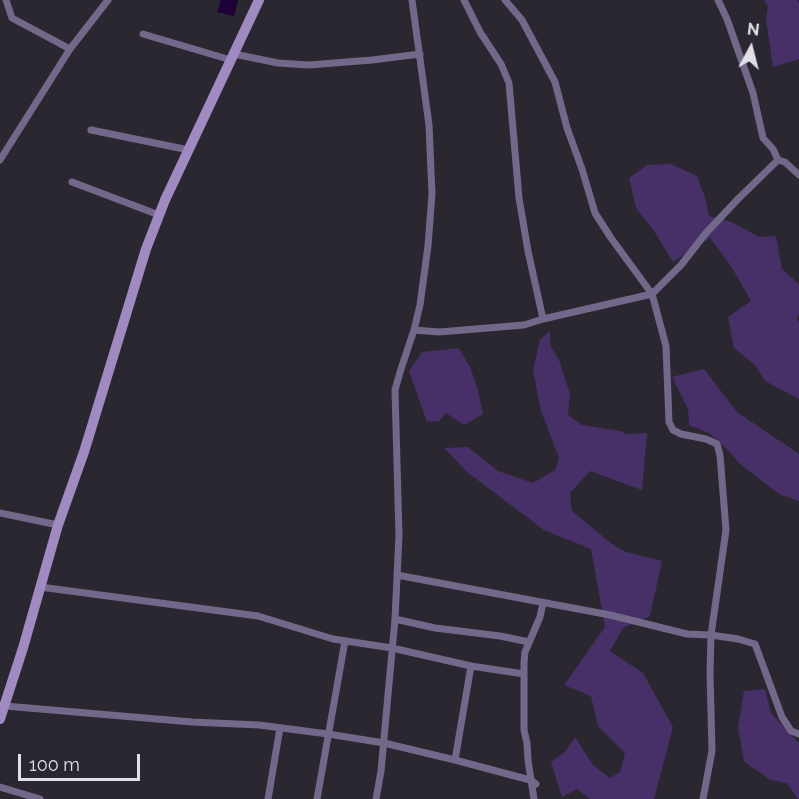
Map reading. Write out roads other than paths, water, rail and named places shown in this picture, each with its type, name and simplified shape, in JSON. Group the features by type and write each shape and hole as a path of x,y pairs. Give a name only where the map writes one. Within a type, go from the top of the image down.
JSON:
{"main road":[{"path":"0,719 58,525 84,452 146,249 159,215 260,0"}],"street":[{"path":"6,0 12,18 70,49"},
{"path":"0,160 70,49 108,0"},
{"path":"376,799 384,743 395,619 399,536 395,390 420,305 432,194 429,125 412,0"},
{"path":"464,0 480,32 501,64 509,83 519,198 543,319"},
{"path":"505,0 522,20 555,82 567,128 595,213 610,238 652,294 666,346 669,422 673,430 681,434 706,439 717,444 720,455 726,530 711,635 712,751 703,799"},
{"path":"718,0 753,93 763,138 773,149 778,160 785,162 799,175"},
{"path":"143,34 233,57 278,63 309,64 420,54"},
{"path":"91,130 189,150"},
{"path":"414,330 439,332 524,325 652,294 681,265 706,233 778,160"},
{"path":"72,182 159,215"},
{"path":"0,513 58,525"},
{"path":"397,575 610,615 687,634 711,635 755,644 782,717 791,731 799,734"},
{"path":"40,587 258,616 296,629 345,641 524,674"},
{"path":"534,799 524,730 524,662 543,603"},
{"path":"395,619 435,628 529,642"},
{"path":"317,799 345,641"},
{"path":"456,760 471,666"},
{"path":"5,706 192,722 259,725 328,734 384,743 533,782"},
{"path":"268,799 280,728"},
{"path":"0,787 40,799"}]}
